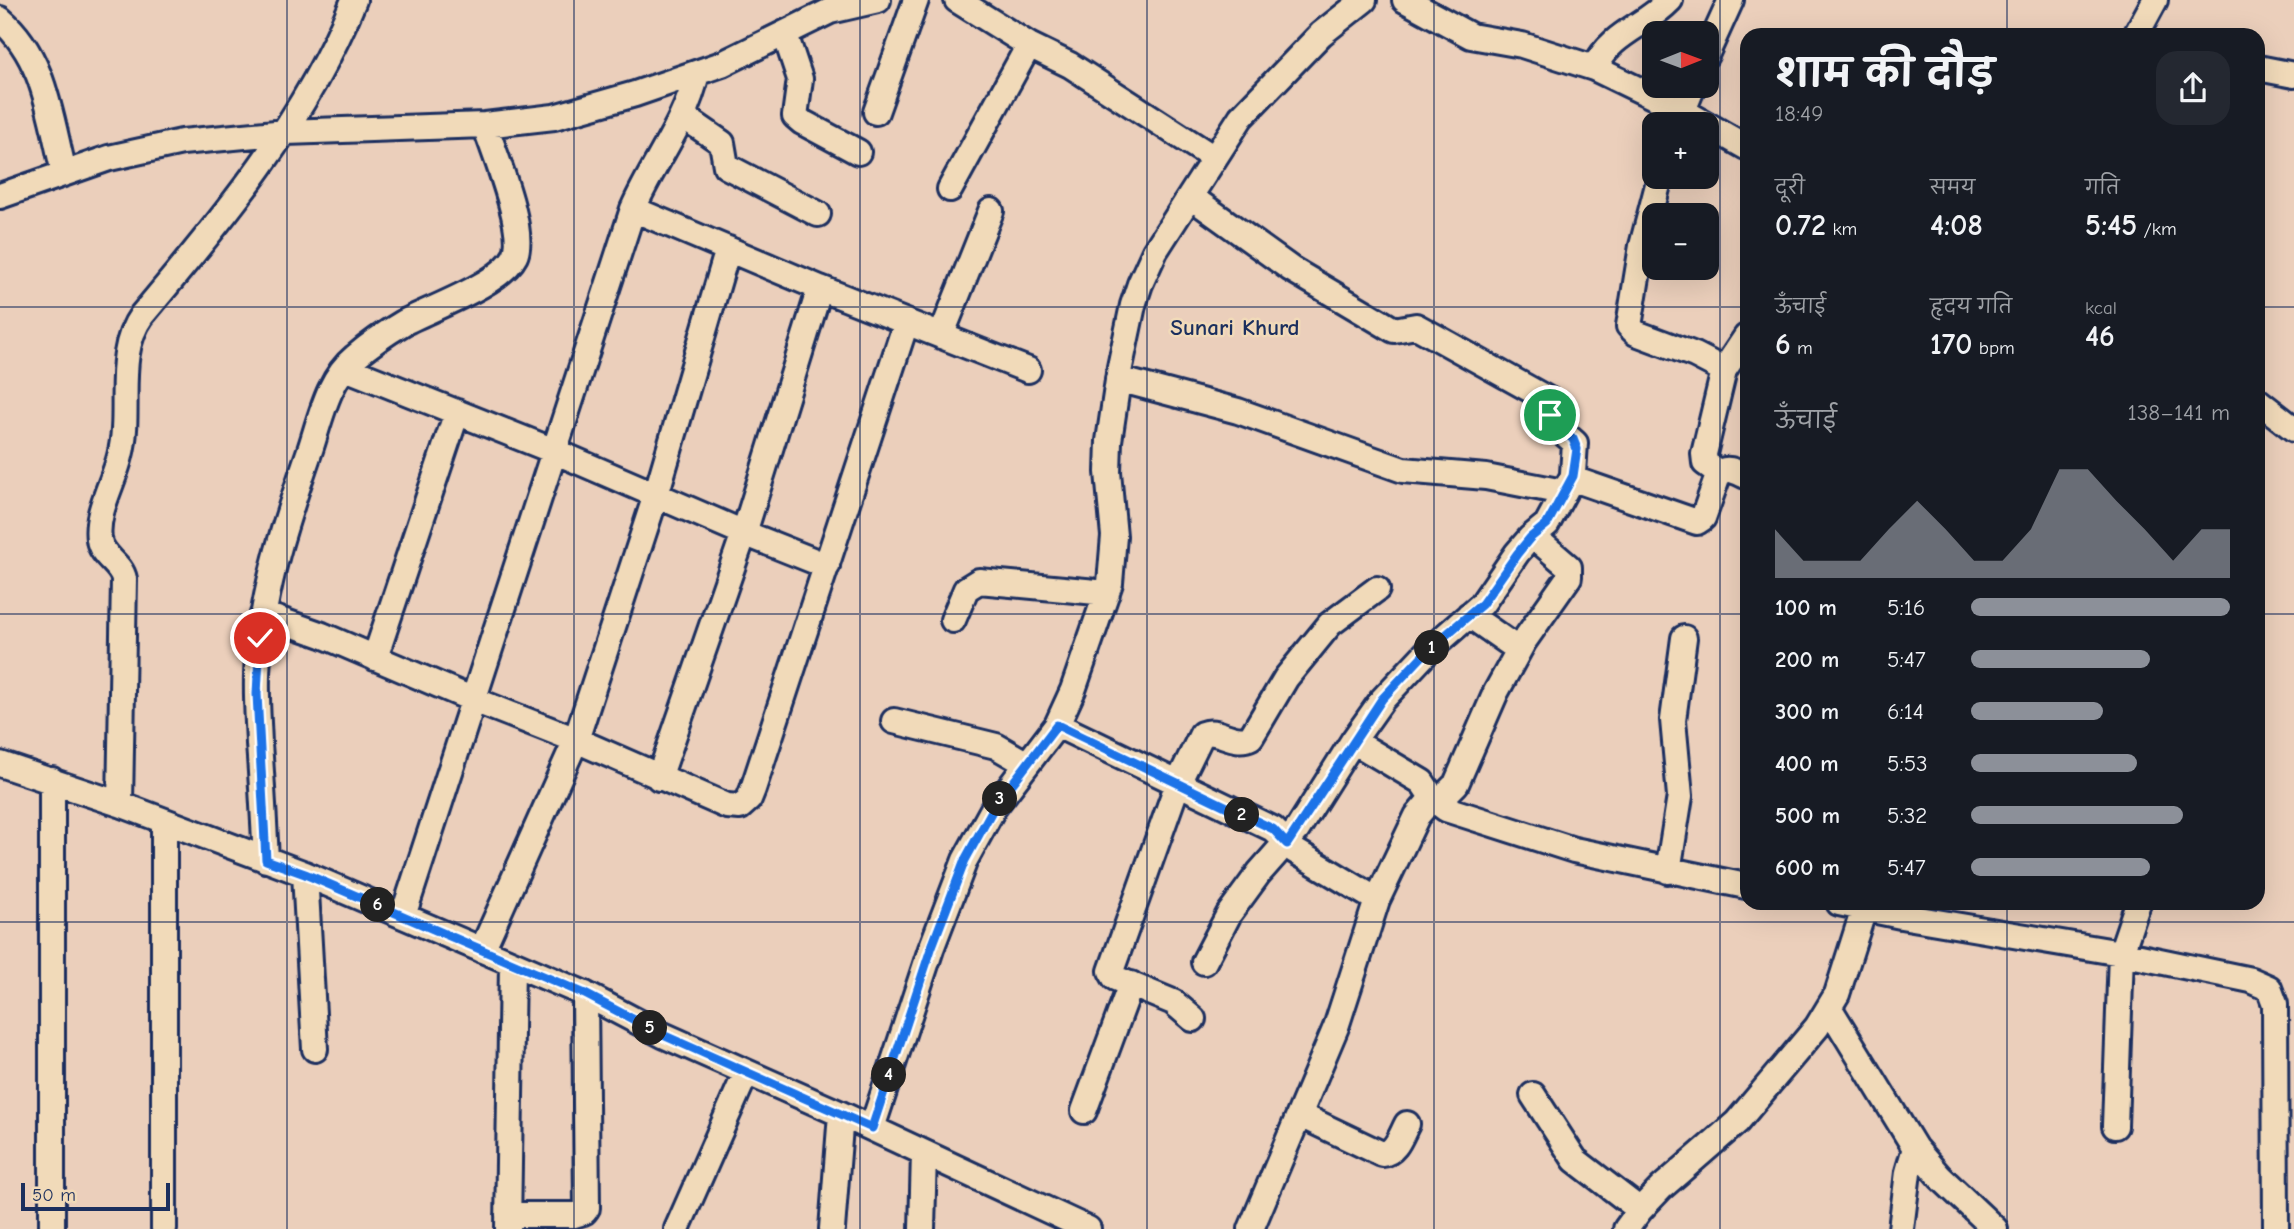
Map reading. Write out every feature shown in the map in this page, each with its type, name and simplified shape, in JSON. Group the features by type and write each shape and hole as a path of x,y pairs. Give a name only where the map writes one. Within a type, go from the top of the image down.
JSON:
{"street":[{"path":"120,804 124,579 120,569 103,550 99,538 102,515 121,454 129,341 142,315 286,132 334,46 354,0"},
{"path":"0,196 109,158 183,142 286,132 485,125 573,112 696,73 747,53 785,34 817,8 839,8 878,0"},
{"path":"876,112 916,0"},
{"path":"957,0 1070,65 1214,158"},
{"path":"872,1128 931,949 965,860 993,809 1057,725 1073,690 1107,593 1112,574 1114,536 1108,457 1118,379 1140,284 1155,251 1241,117 1321,34 1364,0"},
{"path":"1405,0 1471,36 1522,45 1594,68 1675,112"},
{"path":"1594,68 1613,41 1661,10 1670,0"},
{"path":"1719,26 1731,0"},
{"path":"2140,28 2155,0"},
{"path":"0,19 13,30 34,62 41,79 64,172"},
{"path":"785,34 800,79 795,116 859,152"},
{"path":"950,189 1030,44"},
{"path":"2265,69 2294,75"},
{"path":"403,916 633,209 683,116 692,95 696,73"},
{"path":"683,116 722,143 726,166 818,214"},
{"path":"266,860 256,680 263,614 300,477 334,380 354,358 404,323 481,285 498,274 514,258 519,233 485,125"},
{"path":"1719,134 1740,144"},
{"path":"1657,189 1642,246 1629,326 1636,333 1695,355 1724,370"},
{"path":"1191,197 1291,269 1394,330 1416,326 1551,401 1551,421 1576,443 1568,484 1547,524 1517,554 1482,604 1403,675 1382,699 1287,844 1259,873 1237,902 1204,962"},
{"path":"633,209 820,288 1028,370"},
{"path":"941,336 991,211"},
{"path":"482,950 576,740 656,495 728,250"},
{"path":"659,778 744,533 820,288"},
{"path":"263,614 322,635 576,740 659,778 732,807 740,807 749,799 906,323"},
{"path":"1719,473 1706,464 1704,457 1718,385 1724,370 1740,346"},
{"path":"343,370 353,371 554,451 827,566"},
{"path":"1118,379 1238,411 1403,470 1568,484 1576,480 1697,522 1703,518 1719,473 1731,470 1740,473"},
{"path":"2265,406 2294,429"},
{"path":"375,658 457,412"},
{"path":"1251,1229 1346,1001 1377,900 1417,816 1424,806 1450,792 1459,779 1496,692 1519,650 1570,574 1569,566 1533,536"},
{"path":"953,620 967,589 979,581 1107,593"},
{"path":"1193,1019 1173,1002 1115,978 1111,967 1178,783 1202,734 1213,732 1240,740 1251,737 1286,678 1330,624 1377,589"},
{"path":"1469,615 1519,650"},
{"path":"1668,871 1680,796 1673,720 1684,638"},
{"path":"894,721 996,747 1027,764"},
{"path":"1057,725 1273,829 1294,851 1377,900"},
{"path":"1353,741 1422,782 1434,800 1447,809 1527,837 1600,857 1740,885"},
{"path":"0,764 120,804 305,874 585,994 663,1035 872,1128 1079,1227"},
{"path":"52,780 52,1229"},
{"path":"164,822 164,1229"},
{"path":"305,874 315,1049"},
{"path":"1533,1095 1575,1160 1633,1220 1661,1188 1737,1122 1818,1027 1830,1009 1842,982 1864,910"},
{"path":"1907,910 2251,980 2269,988 2294,988"},
{"path":"2115,1126 2121,953 2136,910"},
{"path":"512,964 508,1222 574,1215 587,1208 585,994"},
{"path":"1084,1111 1131,984"},
{"path":"2269,988 2275,1004 2282,1212"},
{"path":"1830,1009 1915,1148 1940,1177 1995,1229"},
{"path":"677,1229 746,1073"},
{"path":"832,1229 841,1114"},
{"path":"1300,1115 1382,1154 1393,1150 1407,1124"},
{"path":"1901,1229 1908,1172 1915,1148"},
{"path":"922,1229 924,1153"}],"district":[{"name":"Sunari Khurd","path":"1235,327"}],"route":[{"path":"260,638 256,680 266,860 305,874 585,994 663,1035 872,1128 931,949 975,838 1004,793 1057,725 1273,829 1287,844 1382,699 1426,652 1482,604 1530,538 1547,524 1573,476 1577,449 1573,439 1551,422 1550,415"}]}
